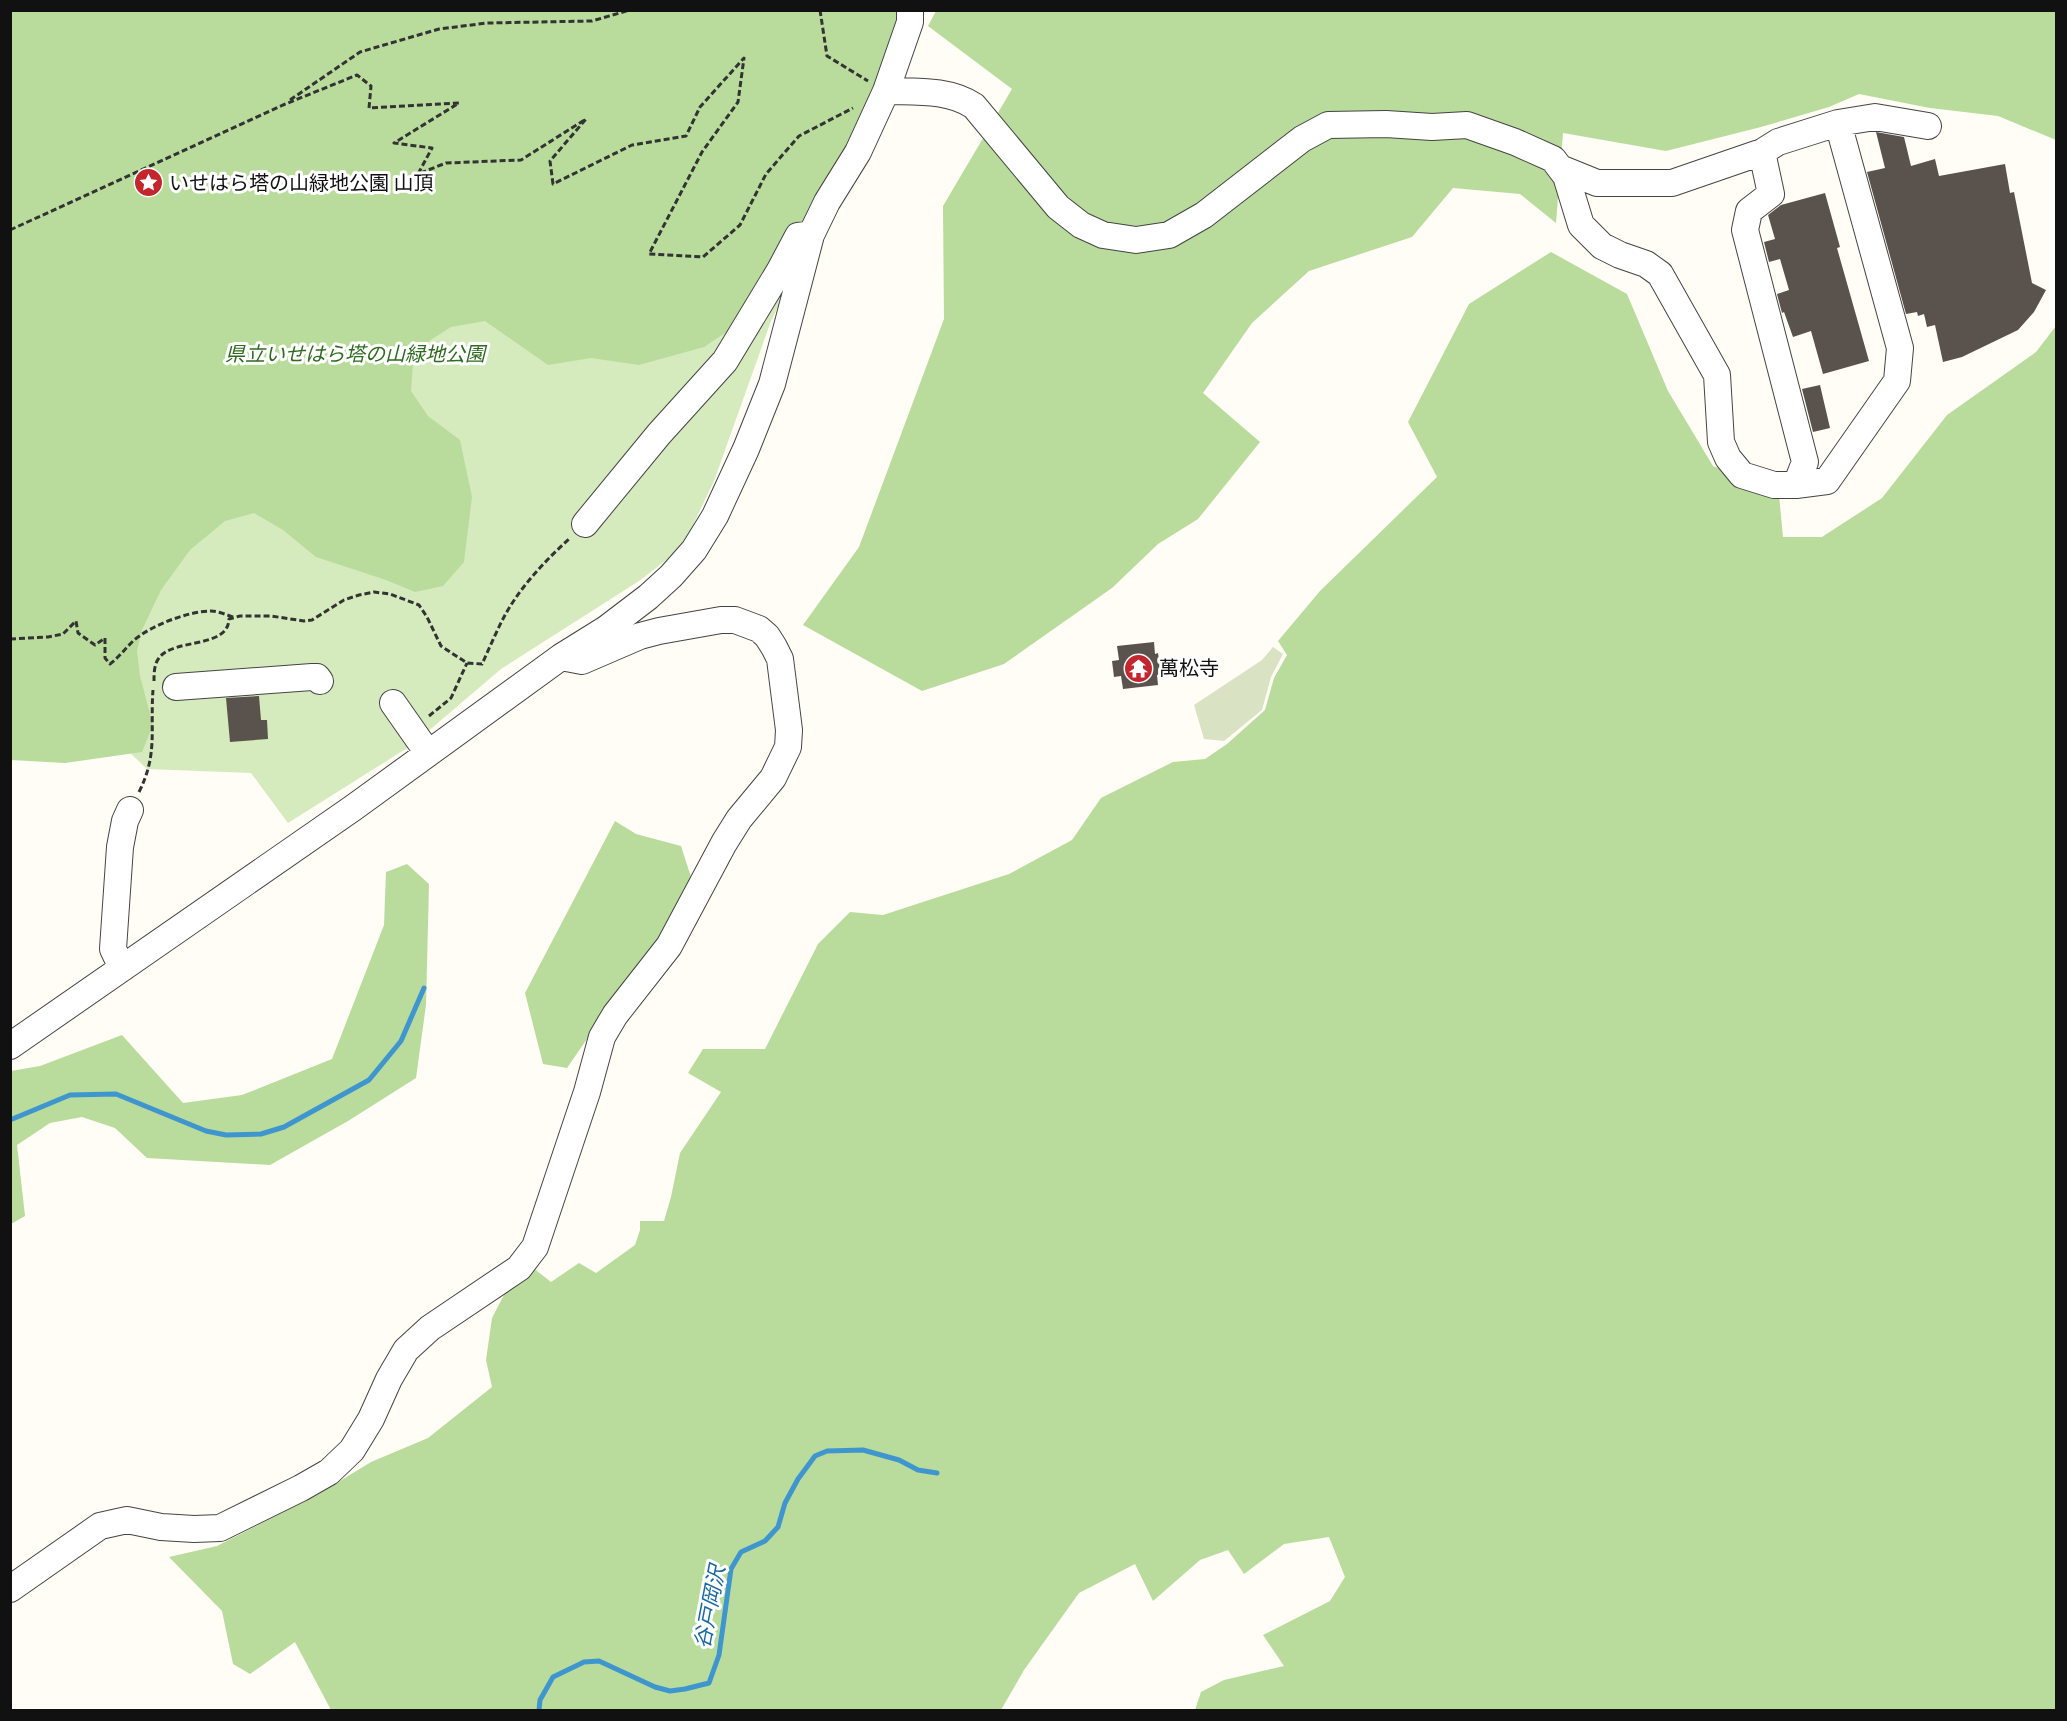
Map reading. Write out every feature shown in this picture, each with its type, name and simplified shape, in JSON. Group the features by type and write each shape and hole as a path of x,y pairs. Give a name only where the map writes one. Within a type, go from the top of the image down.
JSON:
{"street":[{"path":"10,1046 561,657 606,629 648,597 694,550 715,516 746,449 772,384 811,235 827,202 858,152 886,91 910,22 910,10"},
{"path":"886,91 933,92 964,99 981,114 1058,207 1081,225 1103,235 1136,240 1169,235 1204,215 1302,139 1328,125 1386,124 1432,127 1467,125 1515,142 1553,159 1566,176 1581,225 1602,246 1646,264 1660,274 1717,375 1721,442 1728,458 1742,475 1774,485 1801,473 1827,481 1898,381 1900,348 1838,123"},
{"path":"1560,168 1597,183 1672,183 1762,152 1778,142 1838,123 1875,117 1928,126"},
{"path":"1762,152 1771,194 1749,211 1745,230 1801,473"},
{"path":"585,524 658,434 725,361 798,236 811,235"},
{"path":"10,1589 100,1526 127,1520 161,1527 220,1528 329,1472 352,1450 371,1419 389,1378 406,1350 430,1328 519,1269 535,1247 587,1092 602,1037 615,1015 669,946 739,819 773,778 788,747 789,730 780,659 767,636 759,629 735,620 721,620 658,631 640,636 582,661 561,657"},
{"path":"176,687 312,677 317,677 320,681"},
{"path":"393,703 428,753"},
{"path":"122,968 113,949 120,847 125,821 130,810"}],"path":[{"path":"283,105 360,52 439,29 487,23 592,21 630,10"},
{"path":"820,10 827,57 886,91"},
{"path":"10,230 283,105 357,75 371,86 369,108 459,103 394,143 432,148 418,174 446,163 521,160 586,118 550,161 553,184 632,146 686,136 700,107 744,58 738,102 702,152 649,255 703,257 740,225 766,174 799,136 857,106"},
{"path":"229,619 271,616 312,620 344,600 359,595 374,592 390,594 419,605 427,616 441,646 467,663 482,664 504,616 517,597 543,563 585,524"},
{"path":"10,639 63,634 76,621 78,633 84,639 95,645 105,638 105,658 110,664 121,656 133,641 155,627 177,618 212,610 235,617"},
{"path":"426,718 452,698 467,663"}],"green space":[{"name":"県立いせはら塔の山緑地公園","path":"880,10 886,91 771,321 714,481 682,548 639,581 501,669 412,745 288,823 251,773 147,769 66,692 10,86"},
{"name":"県立いせはら塔の山緑地公園","path":"10,11 899,11 851,169 731,329 704,347 639,365 591,358 548,365 485,321 451,327 429,341 413,363 411,391 428,416 460,440 472,497 464,562 443,586 415,592 316,557 283,530 254,513 225,521 190,550 161,590 142,630 137,651 140,676 153,725 142,752 65,763 11,760"},
{"path":"936,11 2056,11 2056,140 1998,116 1930,108 1859,94 1829,107 1666,151 1563,133 1556,223 1520,194 1453,188 1412,237 1309,271 1252,323 1203,393 1260,442 1198,519 1158,544 1112,588 1004,664 922,691 803,625 859,547 944,319 943,206 1012,89 928,26"},
{"path":"1551,252 1627,294 1668,391 1713,466 1779,495 1783,537 1822,537 1882,498 1947,415 2036,352 2056,326 2056,1710 1195,1710 1201,1692 1224,1680 1284,1666 1263,1635 1330,1601 1345,1577 1329,1537 1284,1544 1244,1574 1228,1550 1200,1560 1153,1601 1135,1564 1079,1593 1024,1670 1001,1710 331,1710 295,1642 250,1674 233,1664 222,1611 169,1557 217,1546 317,1495 371,1462 428,1438 492,1387 486,1360 492,1318 506,1291 532,1267 551,1282 579,1263 596,1273 635,1245 640,1230 640,1221 664,1221 680,1153 721,1092 688,1073 703,1049 765,1049 818,944 850,912 883,915 1009,874 1072,840 1101,798 1173,762 1205,759 1227,744 1265,710 1274,678 1287,655 1278,641 1320,591 1437,477 1408,422 1469,304"},
{"path":"1273,647 1283,654 1271,677 1262,710 1224,741 1204,739 1194,705 1262,660"},
{"path":"615,821 636,834 681,846 693,883 669,932 616,997 567,1068 543,1064 525,993"},
{"path":"407,864 429,884 426,1005 416,1078 348,1121 270,1165 147,1158 115,1128 82,1117 50,1123 17,1145 25,1216 11,1224 11,1071 40,1066 122,1035 183,1103 242,1095 332,1059 384,925 386,872"}],"building":[{"path":"1876,132 1904,137 1911,166 1935,159 1939,176 2005,164 2010,193 2014,192 2032,283 2046,290 2034,312 2018,330 1962,357 1943,362 1935,325 1927,327 1924,314 1918,316 1917,312 1906,314 1867,172 1885,168"},
{"path":"1825,193 1840,247 1837,248 1869,361 1823,374 1811,331 1793,337 1784,312 1782,313 1777,294 1789,290 1780,259 1769,262 1764,242 1775,239 1768,215 1781,205"},
{"path":"1820,385 1830,428 1813,432 1802,389"},
{"path":"1154,642 1161,674 1157,675 1158,685 1123,689 1121,676 1114,677 1112,661 1119,660 1117,646"},
{"path":"259,696 261,720 267,720 268,739 230,742 226,698"}],"waterway":[{"path":"10,1120 70,1095 116,1094 206,1131 226,1135 261,1134 284,1127 369,1080 401,1041 424,988"},
{"name":"谷戸岡沢","path":"539,1710 540,1700 553,1677 584,1662 599,1661 655,1687 670,1691 709,1683 719,1655 731,1569 741,1552 765,1541 778,1527 785,1503 798,1479 815,1456 827,1451 863,1450 899,1460 918,1470 937,1473"}],"place":[{"name":"いせはら塔の山緑地公園 山頂","path":"148,183"},
{"name":"萬松寺","path":"1138,668"}]}
